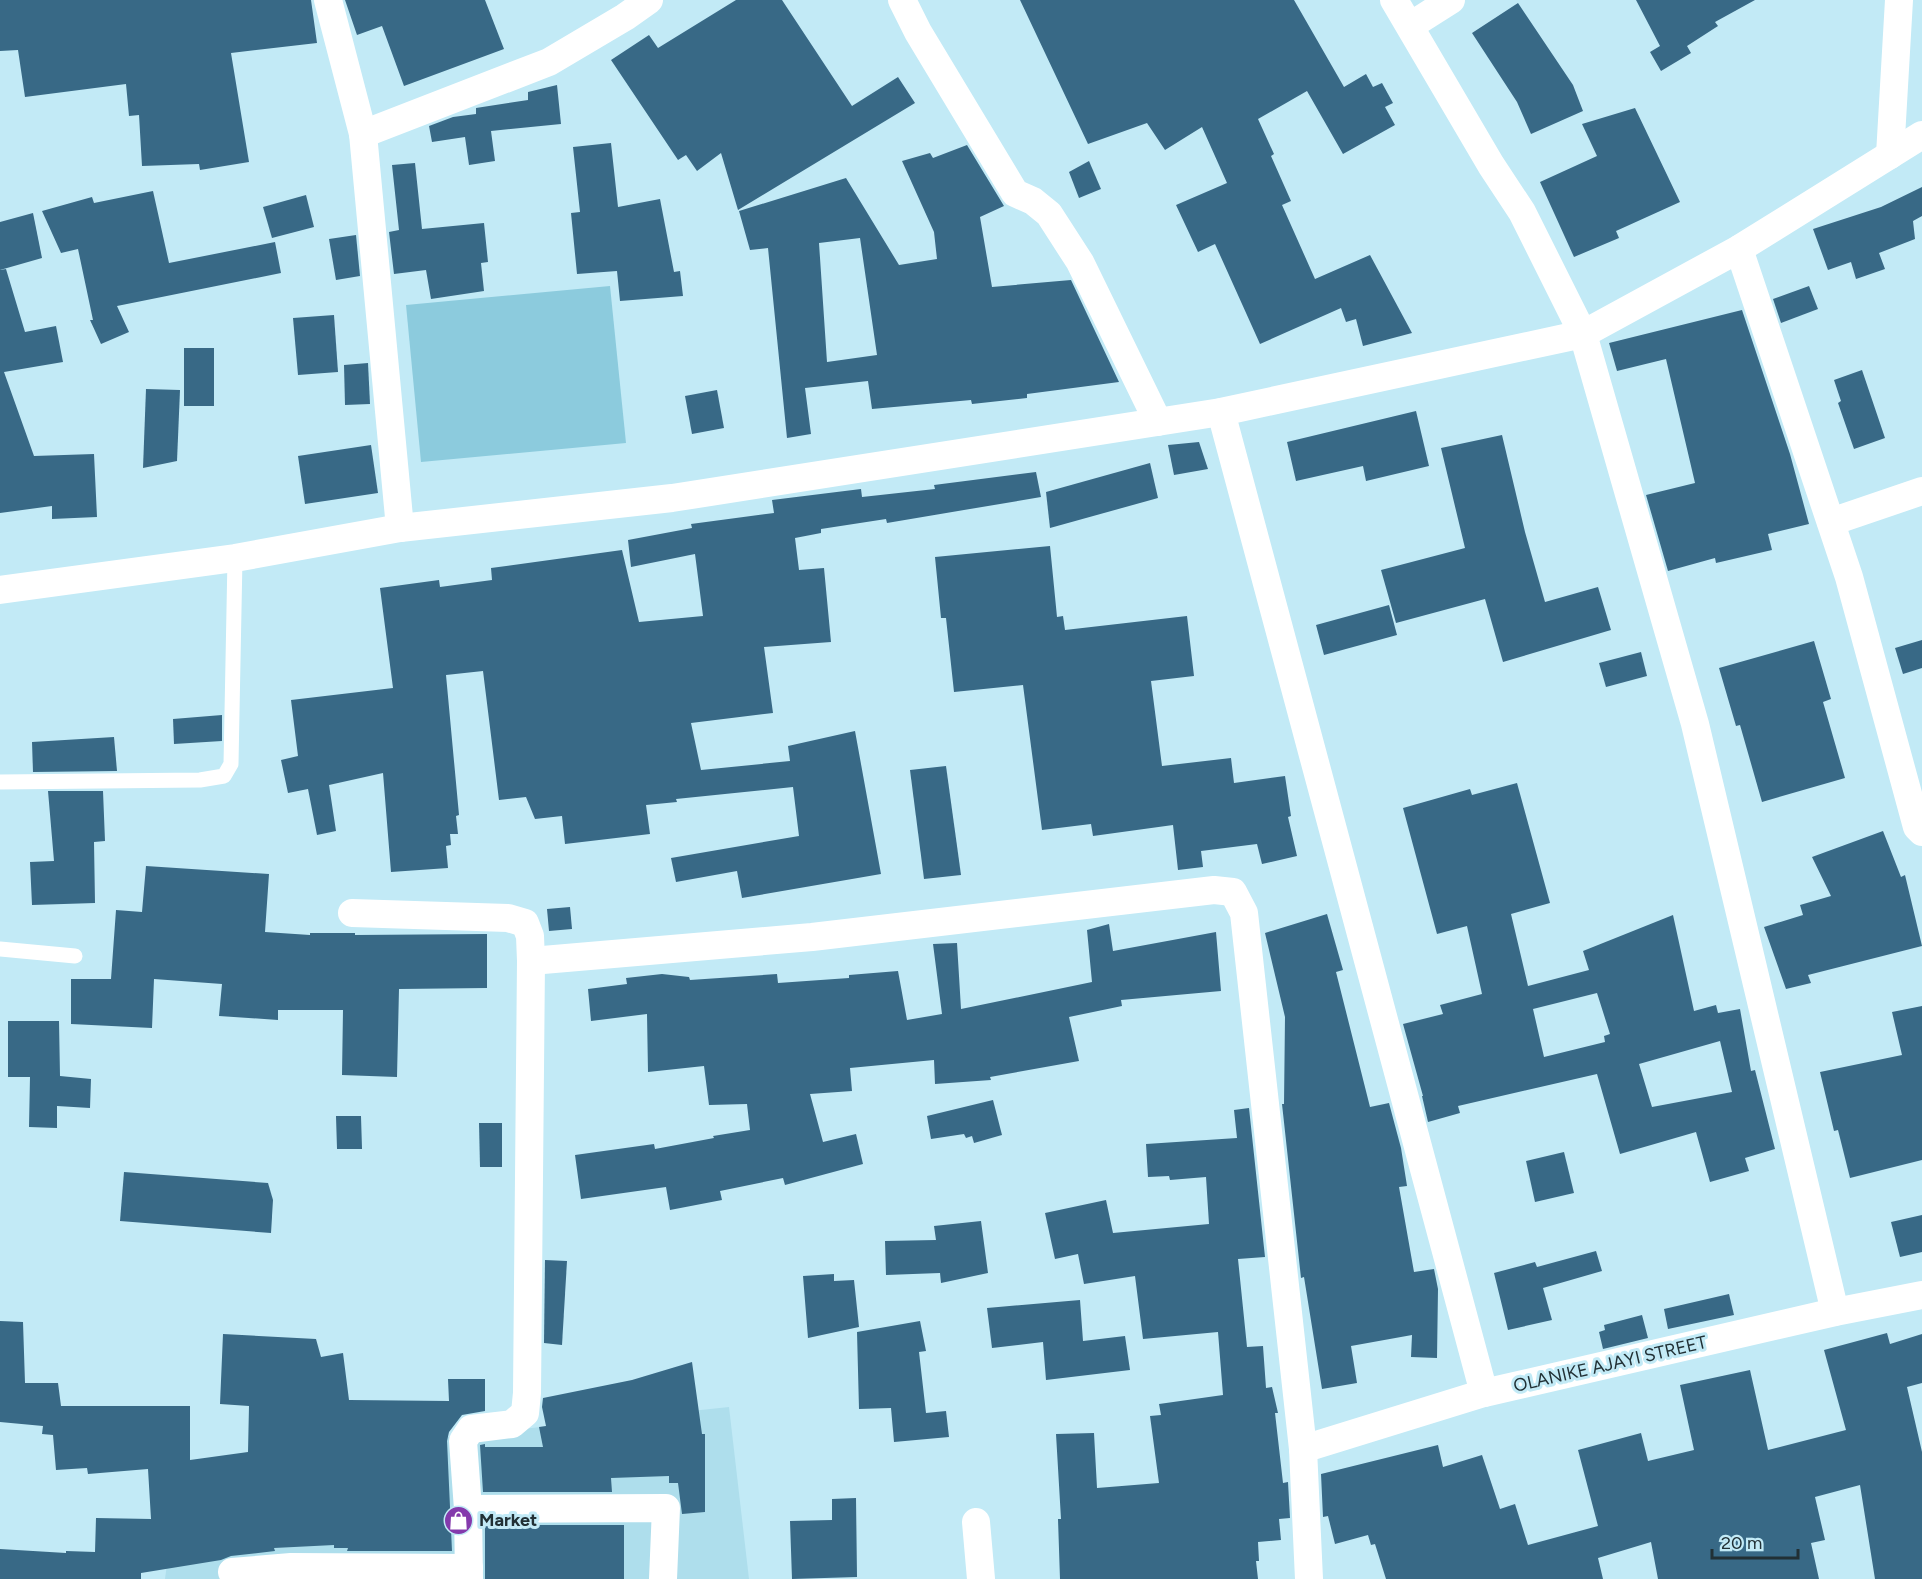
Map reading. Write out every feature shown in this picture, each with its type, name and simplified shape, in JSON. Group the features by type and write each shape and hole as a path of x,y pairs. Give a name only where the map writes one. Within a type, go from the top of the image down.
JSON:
{"street":[{"path":"328,0 363,134 400,528"},
{"path":"363,134 549,62 625,17 649,0"},
{"path":"902,0 918,32 1016,193 1034,201 1049,214 1080,262 1158,422"},
{"path":"1394,0 1491,165 1522,212 1583,334 1695,724 1835,1312"},
{"path":"1410,26 1451,0"},
{"path":"1890,155 1899,0"},
{"path":"0,590 235,558 400,528 672,498 1221,412 1583,334 1739,249 1922,135"},
{"path":"1739,249 1849,577 1917,827 1922,832"},
{"path":"1221,412 1484,1393"},
{"path":"1831,522 1922,491"},
{"path":"531,961 812,937 1214,890 1233,892 1244,913 1303,1449 1309,1579"},
{"path":"232,1572 469,1573 468,1509 463,1441 471,1429 512,1424 525,1413 530,936 525,923 508,918 352,914"},
{"name":"OLANIKE AJAYI STREET","path":"1303,1449 1484,1393 1835,1312 1922,1295"},
{"path":"468,1509 666,1508 663,1579"},
{"path":"976,1522 981,1579"}],"lane":[{"path":"0,782 200,780 224,776 231,764 235,558"},
{"path":"0,948 75,956"}],"shaded area":[{"path":"610,286 626,443 421,462 406,305"},
{"name":"Market","path":"729,1407 749,1579 165,1579 178,1481 353,1447"}],"building":[{"path":"0,0 311,0 317,43 231,53 249,162 200,170 199,164 142,166 139,115 129,116 126,84 25,97 18,50 0,51"},
{"path":"345,0 485,0 504,49 404,86 382,26 357,35"},
{"path":"736,0 782,0 852,106 898,77 915,103 738,210 721,153 697,171 686,155 678,160 611,60 649,35 658,48"},
{"path":"1020,0 1294,0 1344,87 1366,74 1373,87 1382,83 1393,103 1385,107 1395,125 1343,154 1307,91 1258,119 1291,201 1282,205 1315,279 1370,255 1412,333 1363,346 1356,319 1346,322 1341,308 1260,344 1215,244 1198,252 1176,205 1227,183 1202,127 1165,150 1147,123 1088,144"},
{"path":"1636,0 1755,0 1715,22 1718,26 1687,46 1691,53 1661,71 1650,52 1660,46"},
{"path":"1518,3 1573,85 1583,111 1531,134 1517,102 1472,33"},
{"path":"557,85 561,124 491,131 495,161 469,165 465,137 432,142 429,126 453,117 476,114 476,108 528,100 528,92"},
{"path":"1635,108 1680,202 1616,231 1619,238 1574,257 1540,182 1597,156 1582,124"},
{"path":"611,143 618,207 660,199 674,272 680,271 683,296 620,301 617,271 577,274 571,213 580,212 573,147"},
{"path":"967,145 1004,206 980,217 992,287 1071,280 1119,382 1027,394 1027,398 972,404 971,400 872,409 868,381 805,388 811,434 787,438 768,248 750,250 739,211 846,178 899,265 937,259 934,232 902,161 930,153 933,158","holes":["860,238 877,355 827,362 819,243"]},
{"path":"1089,161 1101,189 1079,198 1069,172"},
{"path":"415,163 422,229 484,223 488,262 481,263 484,291 431,299 426,270 394,274 389,232 399,230 392,165"},
{"path":"1922,187 1922,216 1913,221 1915,239 1879,253 1885,269 1856,279 1851,262 1828,270 1813,229 1881,207"},
{"path":"153,191 169,263 275,242 281,273 117,306 129,332 101,344 90,320 93,320 78,249 61,253 42,211 92,197 94,203"},
{"path":"306,195 314,227 272,238 263,207"},
{"path":"33,213 42,258 0,270 0,222"},
{"path":"356,235 360,276 336,280 329,239"},
{"path":"6,269 25,332 56,326 63,362 4,372 34,456 94,454 97,517 52,519 52,506 0,513 0,270"},
{"path":"1809,286 1818,309 1781,323 1773,299"},
{"path":"1742,310 1790,454 1809,524 1768,534 1772,550 1716,563 1715,558 1668,571 1646,495 1695,483 1666,359 1617,371 1609,343"},
{"path":"334,315 338,372 298,375 293,318"},
{"path":"184,348 214,348 214,406 184,406"},
{"path":"368,363 370,404 345,405 344,365"},
{"path":"1862,370 1885,438 1854,449 1838,403 1841,401 1834,380"},
{"path":"146,389 180,390 177,461 143,468"},
{"path":"717,390 724,428 692,434 685,396"},
{"path":"1416,411 1429,466 1366,481 1363,466 1296,481 1287,442"},
{"path":"1502,435 1525,532 1545,602 1598,587 1611,630 1503,662 1485,599 1396,623 1381,570 1465,548 1441,448"},
{"path":"1199,442 1208,469 1174,475 1168,445"},
{"path":"371,445 378,493 305,504 298,456"},
{"path":"1150,463 1158,498 1050,528 1046,492"},
{"path":"1036,472 1041,497 887,523 886,519 821,529 821,533 795,538 799,570 824,568 831,642 764,647 773,713 691,723 701,770 790,761 788,746 855,731 881,874 742,898 737,871 676,882 671,858 799,836 793,787 676,799 677,802 646,805 650,834 565,844 562,816 535,819 526,797 499,800 483,671 446,675 459,815 456,816 458,834 450,834 451,845 446,846 448,868 391,872 383,773 329,785 336,831 317,835 308,789 288,793 281,760 298,756 291,700 393,688 380,588 439,580 440,587 492,580 491,568 622,550 639,622 703,616 695,554 631,567 628,540 692,528 691,524 774,513 772,500 861,489 862,497 935,489 934,485"},
{"path":"1050,546 1057,617 1063,616 1065,630 1187,616 1194,676 1151,681 1162,766 1231,758 1234,783 1285,776 1291,816 1288,817 1297,856 1262,864 1257,844 1201,851 1203,867 1178,870 1173,825 1093,836 1091,824 1042,830 1023,685 954,692 946,618 941,618 935,557"},
{"path":"1389,605 1397,635 1324,655 1316,625"},
{"path":"1922,640 1922,668 1903,674 1895,648"},
{"path":"1814,641 1831,699 1823,702 1845,778 1762,802 1740,725 1736,726 1719,668"},
{"path":"1641,652 1647,676 1606,687 1599,663"},
{"path":"222,715 222,741 174,744 173,719"},
{"path":"114,737 117,771 33,772 32,742"},
{"path":"946,766 961,875 924,879 910,770"},
{"path":"1517,783 1550,903 1511,914 1528,986 1589,970 1583,951 1673,915 1694,1011 1716,1005 1718,1013 1740,1009 1751,1071 1755,1070 1775,1149 1745,1158 1749,1171 1710,1182 1696,1132 1620,1154 1597,1074 1458,1106 1460,1113 1428,1122 1403,1024 1443,1014 1440,1005 1482,994 1467,926 1437,934 1403,808 1470,789 1472,795","holes":["1597,993 1610,1034 1604,1036 1605,1042 1544,1057 1533,1009","1720,1041 1732,1092 1652,1107 1639,1064"]},
{"path":"48,791 103,791 105,841 94,842 95,903 32,905 30,862 54,861"},
{"path":"1883,831 1901,877 1905,875 1922,946 1808,975 1811,983 1786,989 1764,927 1803,915 1800,905 1831,896 1812,857"},
{"path":"146,866 269,874 265,932 310,935 310,933 487,934 487,988 399,989 397,1077 342,1075 343,1010 278,1010 278,1020 219,1016 222,984 154,979 152,1028 71,1024 71,979 111,979 116,910 142,912"},
{"path":"570,907 572,929 549,931 547,909"},
{"path":"1327,914 1343,970 1336,972 1370,1107 1389,1103 1401,1148 1407,1186 1399,1187 1414,1272 1434,1269 1438,1289 1437,1358 1411,1357 1412,1335 1351,1346 1357,1383 1322,1389 1304,1277 1301,1278 1282,1104 1284,1104 1285,1017 1265,933"},
{"path":"1109,924 1113,951 1216,932 1221,991 1121,1000 1122,1006 1069,1017 1079,1061 990,1077 991,1080 935,1084 934,1060 850,1068 852,1091 810,1094 823,1142 856,1134 863,1164 785,1185 783,1178 720,1191 722,1200 670,1210 666,1187 581,1199 575,1155 654,1144 655,1149 750,1130 747,1104 709,1105 704,1066 648,1072 647,1014 591,1021 588,989 627,984 626,978 662,974 689,977 690,980 777,974 778,983 849,978 849,975 898,971 907,1020 942,1014 933,944 957,943 961,1009 1092,982 1087,930"},
{"path":"1922,1006 1922,1160 1850,1178 1838,1130 1834,1131 1820,1072 1902,1055 1892,1012"},
{"path":"8,1021 59,1021 60,1076 91,1079 90,1108 57,1106 57,1128 29,1127 30,1077 8,1077"},
{"path":"993,1100 1002,1135 974,1143 972,1136 966,1138 964,1134 931,1139 927,1116"},
{"path":"1249,1108 1265,1257 1238,1259 1247,1347 1263,1346 1266,1388 1272,1387 1278,1413 1275,1413 1283,1483 1288,1482 1290,1518 1279,1519 1281,1540 1258,1542 1259,1561 1256,1561 1258,1579 1060,1579 1058,1519 1061,1519 1056,1434 1094,1433 1097,1488 1159,1483 1150,1416 1161,1415 1159,1404 1223,1395 1218,1332 1143,1339 1135,1276 1084,1284 1078,1254 1055,1259 1045,1213 1106,1200 1113,1233 1209,1224 1206,1177 1170,1180 1169,1176 1148,1177 1146,1144 1237,1138 1234,1110"},
{"path":"336,1116 361,1116 362,1149 337,1149"},
{"path":"479,1123 502,1123 502,1167 480,1167"},
{"path":"1564,1152 1574,1193 1535,1202 1526,1161"},
{"path":"124,1172 268,1183 273,1200 271,1233 120,1221"},
{"path":"1922,1215 1922,1252 1900,1257 1891,1222"},
{"path":"981,1221 988,1273 941,1283 940,1273 886,1275 885,1241 936,1240 934,1226"},
{"path":"1596,1251 1602,1271 1543,1288 1552,1320 1508,1330 1494,1273 1535,1262 1537,1267"},
{"path":"545,1260 567,1261 562,1345 544,1343"},
{"path":"834,1274 834,1281 854,1280 859,1327 808,1338 803,1276"},
{"path":"1729,1294 1734,1315 1668,1329 1664,1309"},
{"path":"1080,1300 1083,1341 1125,1336 1130,1370 1046,1380 1043,1342 992,1348 987,1308"},
{"path":"1642,1315 1648,1338 1603,1349 1599,1332 1605,1330 1604,1325"},
{"path":"0,1321 23,1322 25,1383 58,1383 61,1406 190,1406 190,1460 248,1452 249,1406 220,1404 223,1334 316,1339 321,1357 343,1353 349,1400 449,1401 448,1379 485,1379 485,1411 462,1415 449,1432 447,1441 452,1551 347,1551 348,1548 334,1548 334,1545 274,1548 275,1551 231,1556 221,1560 141,1573 141,1579 0,1579 0,1549 66,1553 66,1551 95,1552 96,1518 151,1519 148,1469 88,1474 87,1468 56,1470 53,1435 42,1434 43,1426 0,1422"},
{"path":"920,1321 926,1351 919,1352 926,1413 946,1411 949,1437 894,1442 891,1408 859,1409 857,1332"},
{"path":"1887,1333 1890,1344 1922,1334 1922,1383 1907,1387 1922,1452 1922,1579 1875,1579 1860,1485 1815,1497 1825,1540 1811,1543 1819,1579 1658,1579 1651,1542 1598,1558 1603,1579 1386,1579 1375,1544 1371,1545 1368,1535 1335,1544 1328,1516 1323,1517 1321,1474 1438,1445 1443,1467 1482,1455 1500,1509 1515,1504 1528,1545 1598,1526 1578,1450 1641,1433 1648,1461 1694,1450 1680,1385 1750,1370 1768,1450 1846,1430 1824,1350"},
{"path":"692,1362 702,1434 705,1434 705,1512 682,1514 678,1483 669,1483 669,1476 611,1478 612,1492 483,1492 480,1445 485,1444 485,1447 543,1447 539,1427 546,1426 542,1407 543,1398 632,1380"},
{"path":"856,1498 857,1577 792,1579 790,1521 832,1520 832,1499"},
{"path":"485,1525 624,1525 624,1579 485,1579"}],"place":[{"name":"Market","path":"458,1520"}]}
